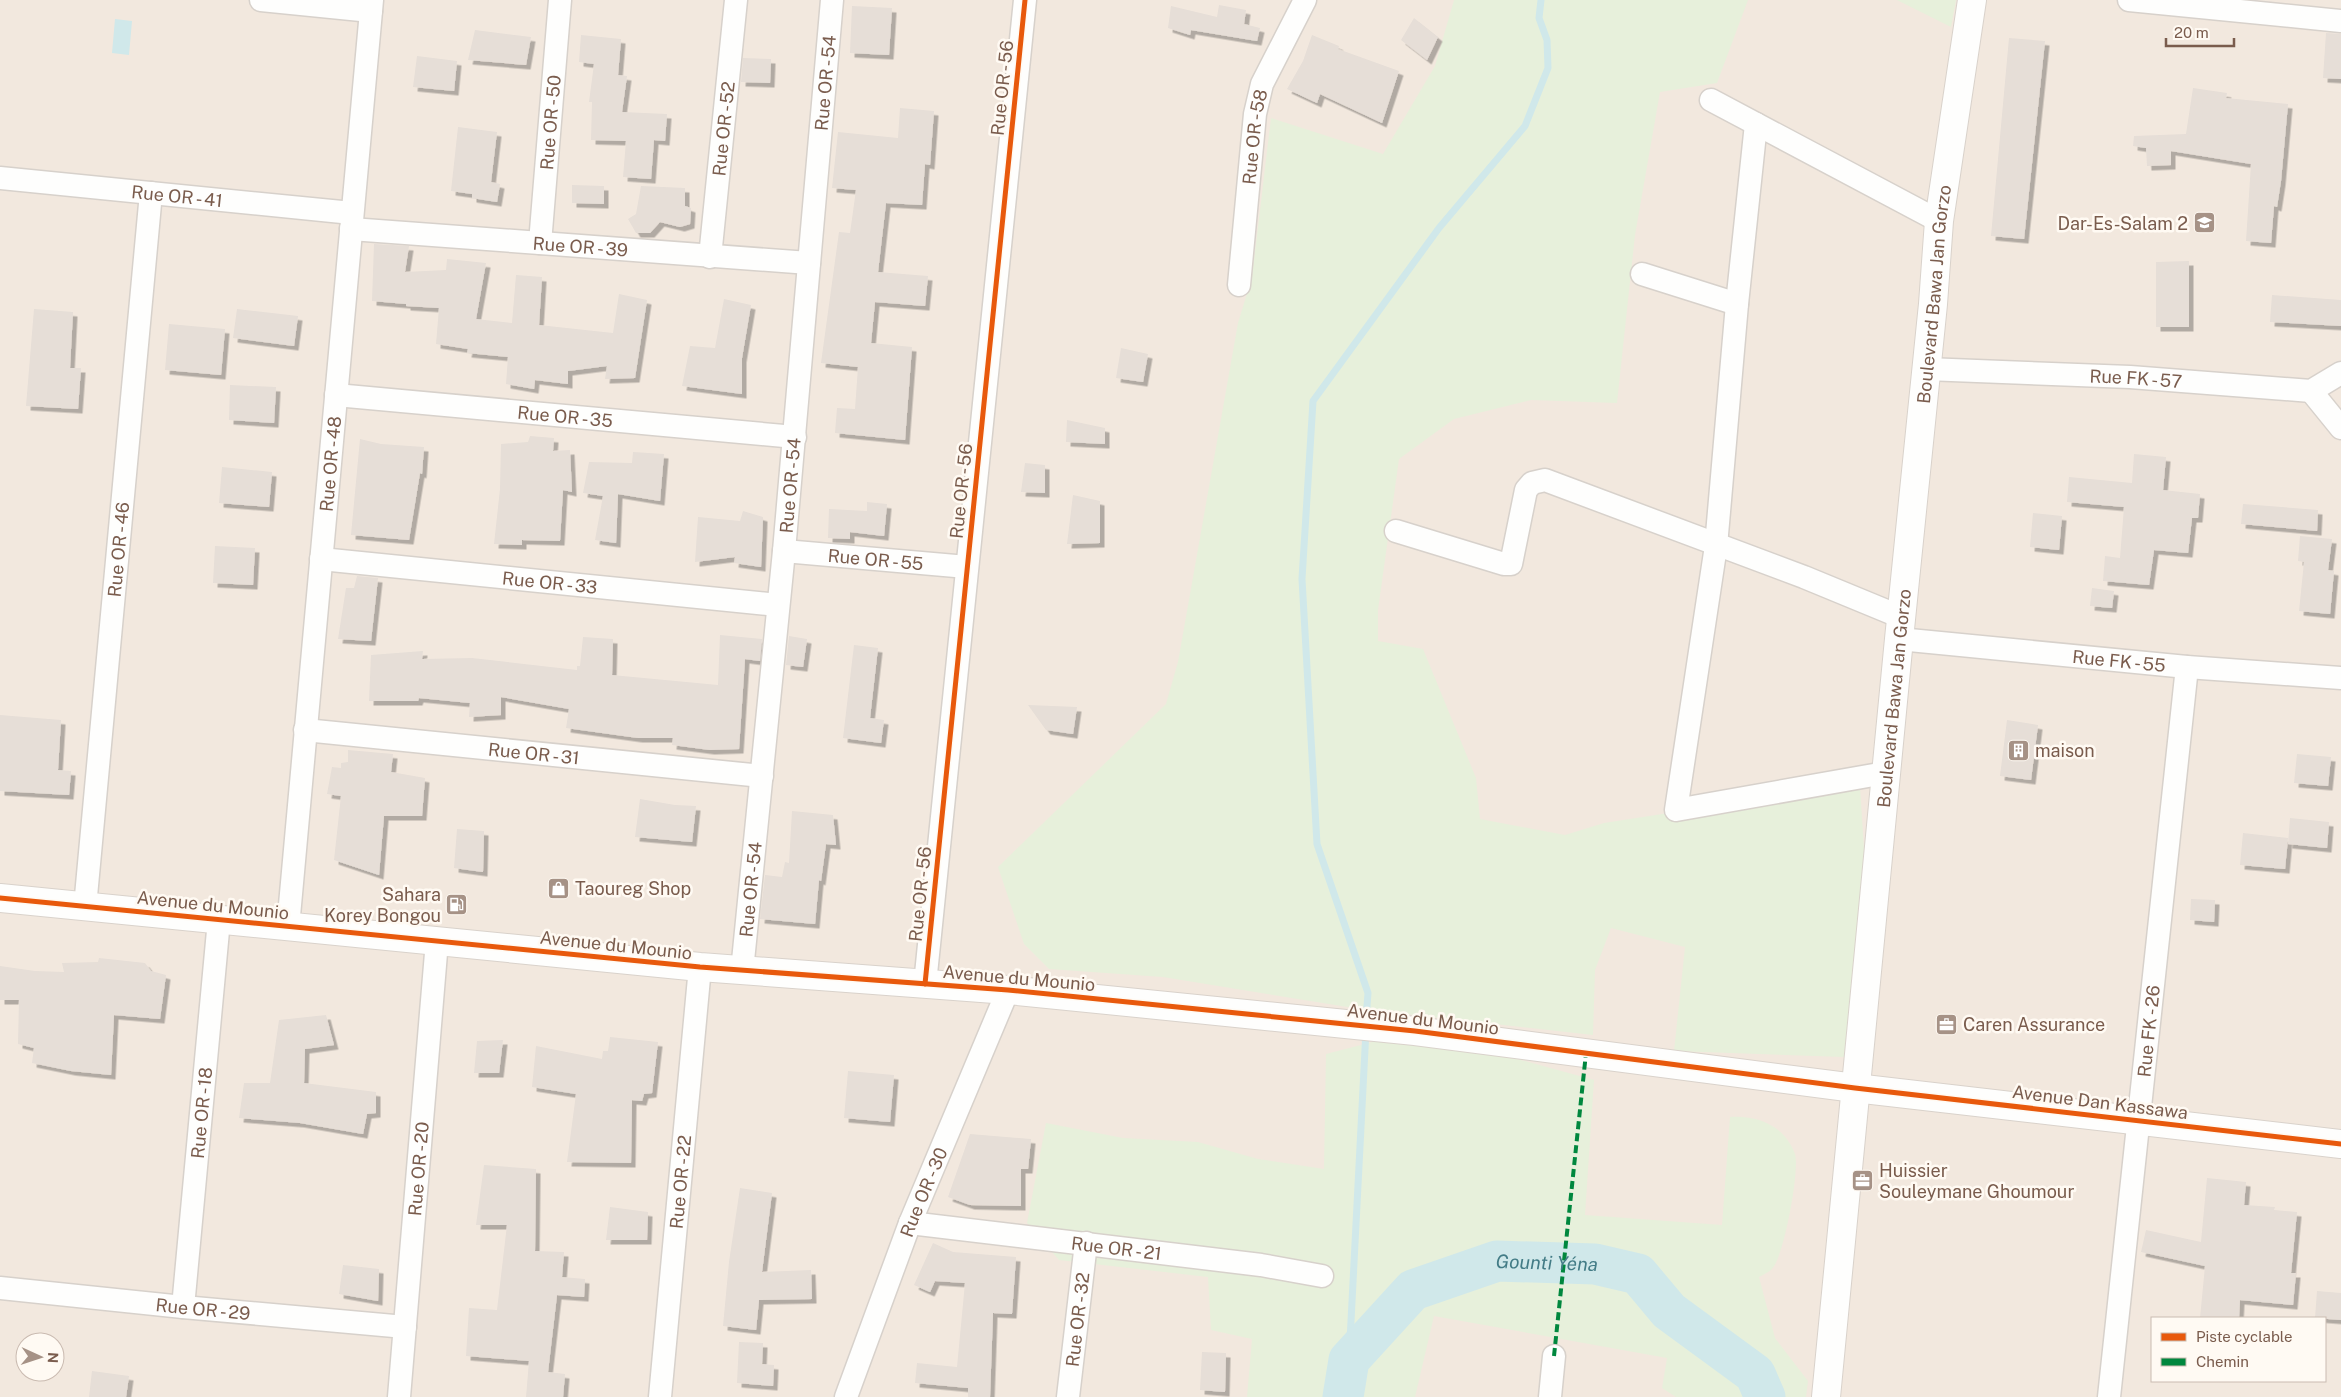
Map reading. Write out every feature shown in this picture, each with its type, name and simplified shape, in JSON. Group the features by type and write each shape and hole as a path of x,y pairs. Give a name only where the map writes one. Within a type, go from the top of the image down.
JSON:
{"street":[{"path":"261,0 371,5"},
{"name":"Rue OR - 50","path":"540,243 560,0"},
{"name":"Rue OR - 52","path":"710,257 736,0"},
{"name":"Rue OR - 54","path":"742,971 795,437 832,0"},
{"name":"Rue OR - 56","path":"925,984 1024,0"},
{"name":"Rue OR - 58","path":"1239,285 1254,114 1262,84 1305,0"},
{"name":"Boulevard Bawa Jan Gorzo","path":"1826,1397 1939,221 1972,0"},
{"path":"2129,0 2341,21"},
{"name":"Rue OR - 48","path":"288,927 371,5"},
{"path":"1711,100 1939,221"},
{"path":"1756,124 1737,304 1716,546 1676,810 1886,773"},
{"name":"Rue OR - 41","path":"0,178 152,192 352,221"},
{"name":"Rue OR - 46","path":"85,907 152,192"},
{"name":"Rue OR - 39","path":"352,221 540,243 809,263"},
{"path":"1642,274 1737,304"},
{"name":"Rue FK - 57","path":"1926,369 2130,377 2311,391"},
{"path":"2341,373 2311,391 2341,428"},
{"name":"Rue OR - 35","path":"336,395 795,437"},
{"name":"Rue FK - 55","path":"1396,531 1504,564 1511,564 1526,490 1532,484 1545,480 1716,546 1804,577 1900,628 2187,666 2341,678"},
{"name":"Rue OR - 55","path":"784,551 967,567"},
{"name":"Rue OR - 33","path":"321,559 778,605"},
{"name":"Rue FK - 26","path":"2109,1397 2187,666"},
{"name":"Rue OR - 31","path":"305,730 762,776"},
{"name":"Avenue du Mounio","path":"0,898 742,971 1008,990 1414,1030 1856,1088"},
{"name":"Rue OR - 18","path":"183,1307 219,920"},
{"name":"Rue OR - 20","path":"399,1397 437,941"},
{"name":"Rue OR - 22","path":"660,1397 700,967"},
{"name":"Rue OR - 30","path":"846,1397 910,1224 1008,990"},
{"name":"Avenue Dan Kassawa","path":"1856,1088 2341,1144"},
{"name":"Rue OR - 21","path":"910,1224 1086,1243 1261,1265 1322,1276"},
{"name":"Rue OR - 32","path":"1068,1397 1086,1243"},
{"name":"Rue OR - 29","path":"0,1288 405,1327"},
{"path":"1550,1397 1554,1356"}],"shaded area":[{"path":"0,0 2341,0 2341,1397 0,1397"}],"green space":[{"path":"1454,0 1748,0 1717,83 1660,92 1635,235 1617,403 1531,400 1454,419 1399,459 1378,610 1378,641 1423,649 1476,778 1480,819 1565,835 1604,823 1798,793 1860,787 1865,865 1844,1057 1674,1051 1685,947 1611,928 1595,970 1593,1035 1360,1009 1163,977 1049,969 1024,944 998,867 1166,704 1178,662 1238,323 1252,277 1271,118 1383,154 1435,66"},
{"path":"1897,0 1956,0 1951,27"},
{"path":"1415,1031 1594,1080 1585,1215 1722,1225 1730,1117 1760,1120 1777,1129 1785,1136 1795,1154 1796,1163 1790,1213 1777,1261 1771,1270 1759,1277 1775,1338 1808,1381 1806,1397 1676,1397 1662,1388 1667,1358 1434,1316 1415,1397 1247,1397 1252,1339 1211,1330 1208,1277 1059,1260 1027,1223 1046,1123 1123,1138 1198,1142 1258,1159 1324,1169 1326,1054"}],"water":[{"path":"115,19 132,21 129,55 112,53"}],"building":[{"path":"1219,5 1246,10 1244,24 1260,28 1257,41 1191,30 1190,35 1168,28 1171,6 1217,17"},
{"path":"852,6 892,8 889,55 850,53"},
{"path":"1414,18 1438,37 1427,60 1401,40"},
{"path":"475,30 531,37 526,65 468,60"},
{"path":"2326,33 2341,34 2341,79 2323,78"},
{"path":"581,35 621,39 618,75 627,76 622,112 667,114 665,141 654,140 651,179 623,177 626,141 591,140 592,102 589,102 594,64 579,62"},
{"path":"1312,35 1339,46 1338,49 1399,71 1382,123 1320,94 1317,103 1287,89 1303,61"},
{"path":"2009,38 2045,41 2024,239 1991,236"},
{"path":"417,56 457,61 454,91 413,87"},
{"path":"743,58 771,59 770,83 741,82"},
{"path":"2193,88 2227,93 2226,98 2288,104 2281,181 2277,207 2274,206 2271,243 2246,241 2251,164 2171,151 2171,165 2147,166 2146,148 2133,146 2134,136 2186,134"},
{"path":"900,108 934,111 930,165 925,164 922,205 886,203 878,272 928,276 925,306 875,302 871,343 912,347 905,440 835,433 837,408 855,409 858,367 821,363 839,232 850,233 856,190 832,188 838,132 898,138"},
{"path":"458,127 497,132 491,182 500,184 497,202 472,198 472,194 451,191"},
{"path":"572,185 604,186 604,204 572,203"},
{"path":"641,186 685,188 685,206 691,208 690,224 680,227 660,222 650,233 636,233 628,219 636,214"},
{"path":"374,244 409,246 405,272 446,270 447,259 486,263 476,319 512,323 516,275 542,277 539,325 613,333 619,294 647,300 635,378 605,379 607,366 568,371 568,384 535,380 534,389 506,384 508,357 467,353 468,349 436,344 439,308 372,301"},
{"path":"2189,261 2189,327 2156,327 2156,262"},
{"path":"2272,295 2341,300 2341,326 2270,322"},
{"path":"724,299 751,305 742,358 742,394 682,386 690,346 715,348"},
{"path":"34,309 73,312 70,368 81,368 78,409 26,406"},
{"path":"237,309 298,316 294,346 233,338"},
{"path":"169,324 225,329 221,375 165,370"},
{"path":"1121,348 1148,354 1143,382 1116,378"},
{"path":"230,385 276,387 274,423 229,420"},
{"path":"1067,420 1105,428 1105,444 1066,442"},
{"path":"530,436 554,438 553,451 570,450 572,492 563,490 560,541 522,540 522,545 494,544 500,489 501,444 528,442"},
{"path":"360,439 381,444 424,447 422,474 420,473 409,540 351,535"},
{"path":"633,452 664,454 660,501 618,494 616,543 595,540 603,496 583,493 589,462 632,463"},
{"path":"2134,454 2166,457 2163,490 2200,494 2198,518 2192,518 2188,553 2154,550 2149,585 2103,581 2105,556 2120,558 2124,507 2067,502 2069,477 2132,483"},
{"path":"1025,463 1045,465 1045,493 1021,492"},
{"path":"222,467 272,472 269,507 219,503"},
{"path":"1073,495 1100,501 1100,543 1067,544"},
{"path":"867,502 887,504 884,536 850,532 850,539 828,538 829,509 867,511"},
{"path":"2243,504 2318,510 2317,531 2241,524"},
{"path":"743,511 763,517 761,567 734,563 735,557 695,562 698,517 740,521"},
{"path":"2033,513 2062,516 2059,550 2030,547"},
{"path":"2300,536 2332,539 2328,570 2334,571 2330,614 2299,611 2304,562 2298,561"},
{"path":"215,546 255,548 253,585 213,583"},
{"path":"357,576 378,578 371,641 338,639 346,588 354,588"},
{"path":"2092,588 2114,591 2112,608 2090,606"},
{"path":"720,635 762,639 760,661 745,659 739,749 710,750 672,745 673,738 638,738 566,728 569,709 501,697 501,715 469,717 470,703 419,698 418,701 369,701 371,655 423,651 422,659 472,658 577,670 577,666 580,666 583,637 613,639 612,675 718,685"},
{"path":"789,636 807,639 803,667 786,665"},
{"path":"854,645 878,648 870,718 884,720 881,743 843,738"},
{"path":"1028,705 1077,707 1073,734 1046,730"},
{"path":"0,715 61,720 58,770 71,771 69,795 0,791"},
{"name":"maison","path":"2007,720 2038,725 2031,780 2000,776"},
{"path":"348,750 393,754 391,772 425,778 422,816 384,816 379,875 334,860 341,796 327,794 332,767 341,768 341,763 348,762"},
{"path":"2297,754 2331,757 2328,786 2294,783"},
{"path":"640,799 675,805 696,806 692,842 635,837"},
{"path":"792,811 833,815 836,845 826,844 821,881 819,880 815,924 760,919 765,875 782,877 785,862 789,863"},
{"path":"2290,818 2329,822 2327,848 2288,844"},
{"path":"457,829 484,831 483,872 454,868"},
{"path":"2243,833 2288,838 2285,869 2240,865"},
{"path":"2191,899 2215,900 2214,922 2190,920"},
{"path":"99,958 145,963 151,971 166,975 160,1019 114,1015 111,1075 71,1071 32,1063 34,1048 18,1044 19,1000 0,1000 0,966 35,971 64,972 62,963 98,962"},
{"path":"326,1015 334,1045 305,1049 304,1083 376,1092 376,1113 367,1114 363,1134 300,1123 239,1118 244,1083 270,1083 279,1020"},
{"path":"610,1037 658,1042 652,1093 644,1094 642,1101 632,1100 631,1163 567,1162 576,1094 532,1087 536,1046 602,1059 603,1051 608,1051"},
{"path":"503,1040 499,1073 474,1073 477,1041"},
{"path":"848,1071 894,1075 890,1122 844,1118"},
{"path":"970,1134 1031,1139 1028,1169 1021,1169 1021,1206 970,1205 948,1197"},
{"path":"484,1165 536,1169 535,1251 564,1252 562,1277 585,1279 584,1297 557,1295 548,1372 565,1374 563,1397 526,1397 529,1361 466,1356 469,1308 497,1310 507,1225 476,1225"},
{"path":"2207,1178 2246,1182 2244,1205 2275,1207 2274,1210 2297,1212 2291,1273 2296,1273 2293,1305 2240,1300 2239,1317 2200,1317 2205,1266 2141,1252 2146,1230 2201,1242"},
{"path":"740,1188 772,1193 762,1272 811,1270 812,1299 759,1300 756,1330 723,1326 729,1262"},
{"path":"610,1207 648,1212 647,1240 606,1240"},
{"path":"933,1243 953,1252 1016,1257 1012,1314 993,1313 990,1397 968,1397 968,1388 915,1383 917,1363 957,1367 965,1283 935,1281 930,1292 914,1285"},
{"path":"343,1265 379,1269 378,1301 339,1294"},
{"path":"2317,1291 2341,1293 2341,1320 2315,1317"},
{"path":"739,1342 763,1343 762,1364 774,1365 773,1386 737,1383"},
{"path":"1202,1352 1226,1353 1225,1392 1200,1390"},
{"path":"92,1371 129,1376 126,1397 89,1397"}],"waterway":[{"path":"1366,1019 1368,993 1317,844 1302,579 1313,401 1439,228 1525,126 1548,68 1547,40 1539,18 1541,0"},
{"path":"1349,1360 1366,1030"},
{"name":"Gounti Yéna","path":"1343,1397 1349,1360 1413,1290 1497,1261 1595,1264 1638,1274 1669,1311 1755,1374 1765,1397"}],"marked path":[{"path":"1554,1356 1586,1053"}],"cycle path":[{"path":"925,984 1025,0"},
{"path":"0,898 700,967 1008,990 1415,1031 1855,1088 2341,1144"}],"place":[{"name":"Dar-Es-Salam 2","path":"2204,223"},
{"name":"maison","path":"2019,750"},
{"name":"Taoureg Shop","path":"559,888"},
{"name":"Sahara Korey Bongou","path":"457,904"},
{"name":"Caren Assurance","path":"1947,1024"},
{"name":"Huissier Souleymane Ghoumour","path":"1863,1180"}]}
